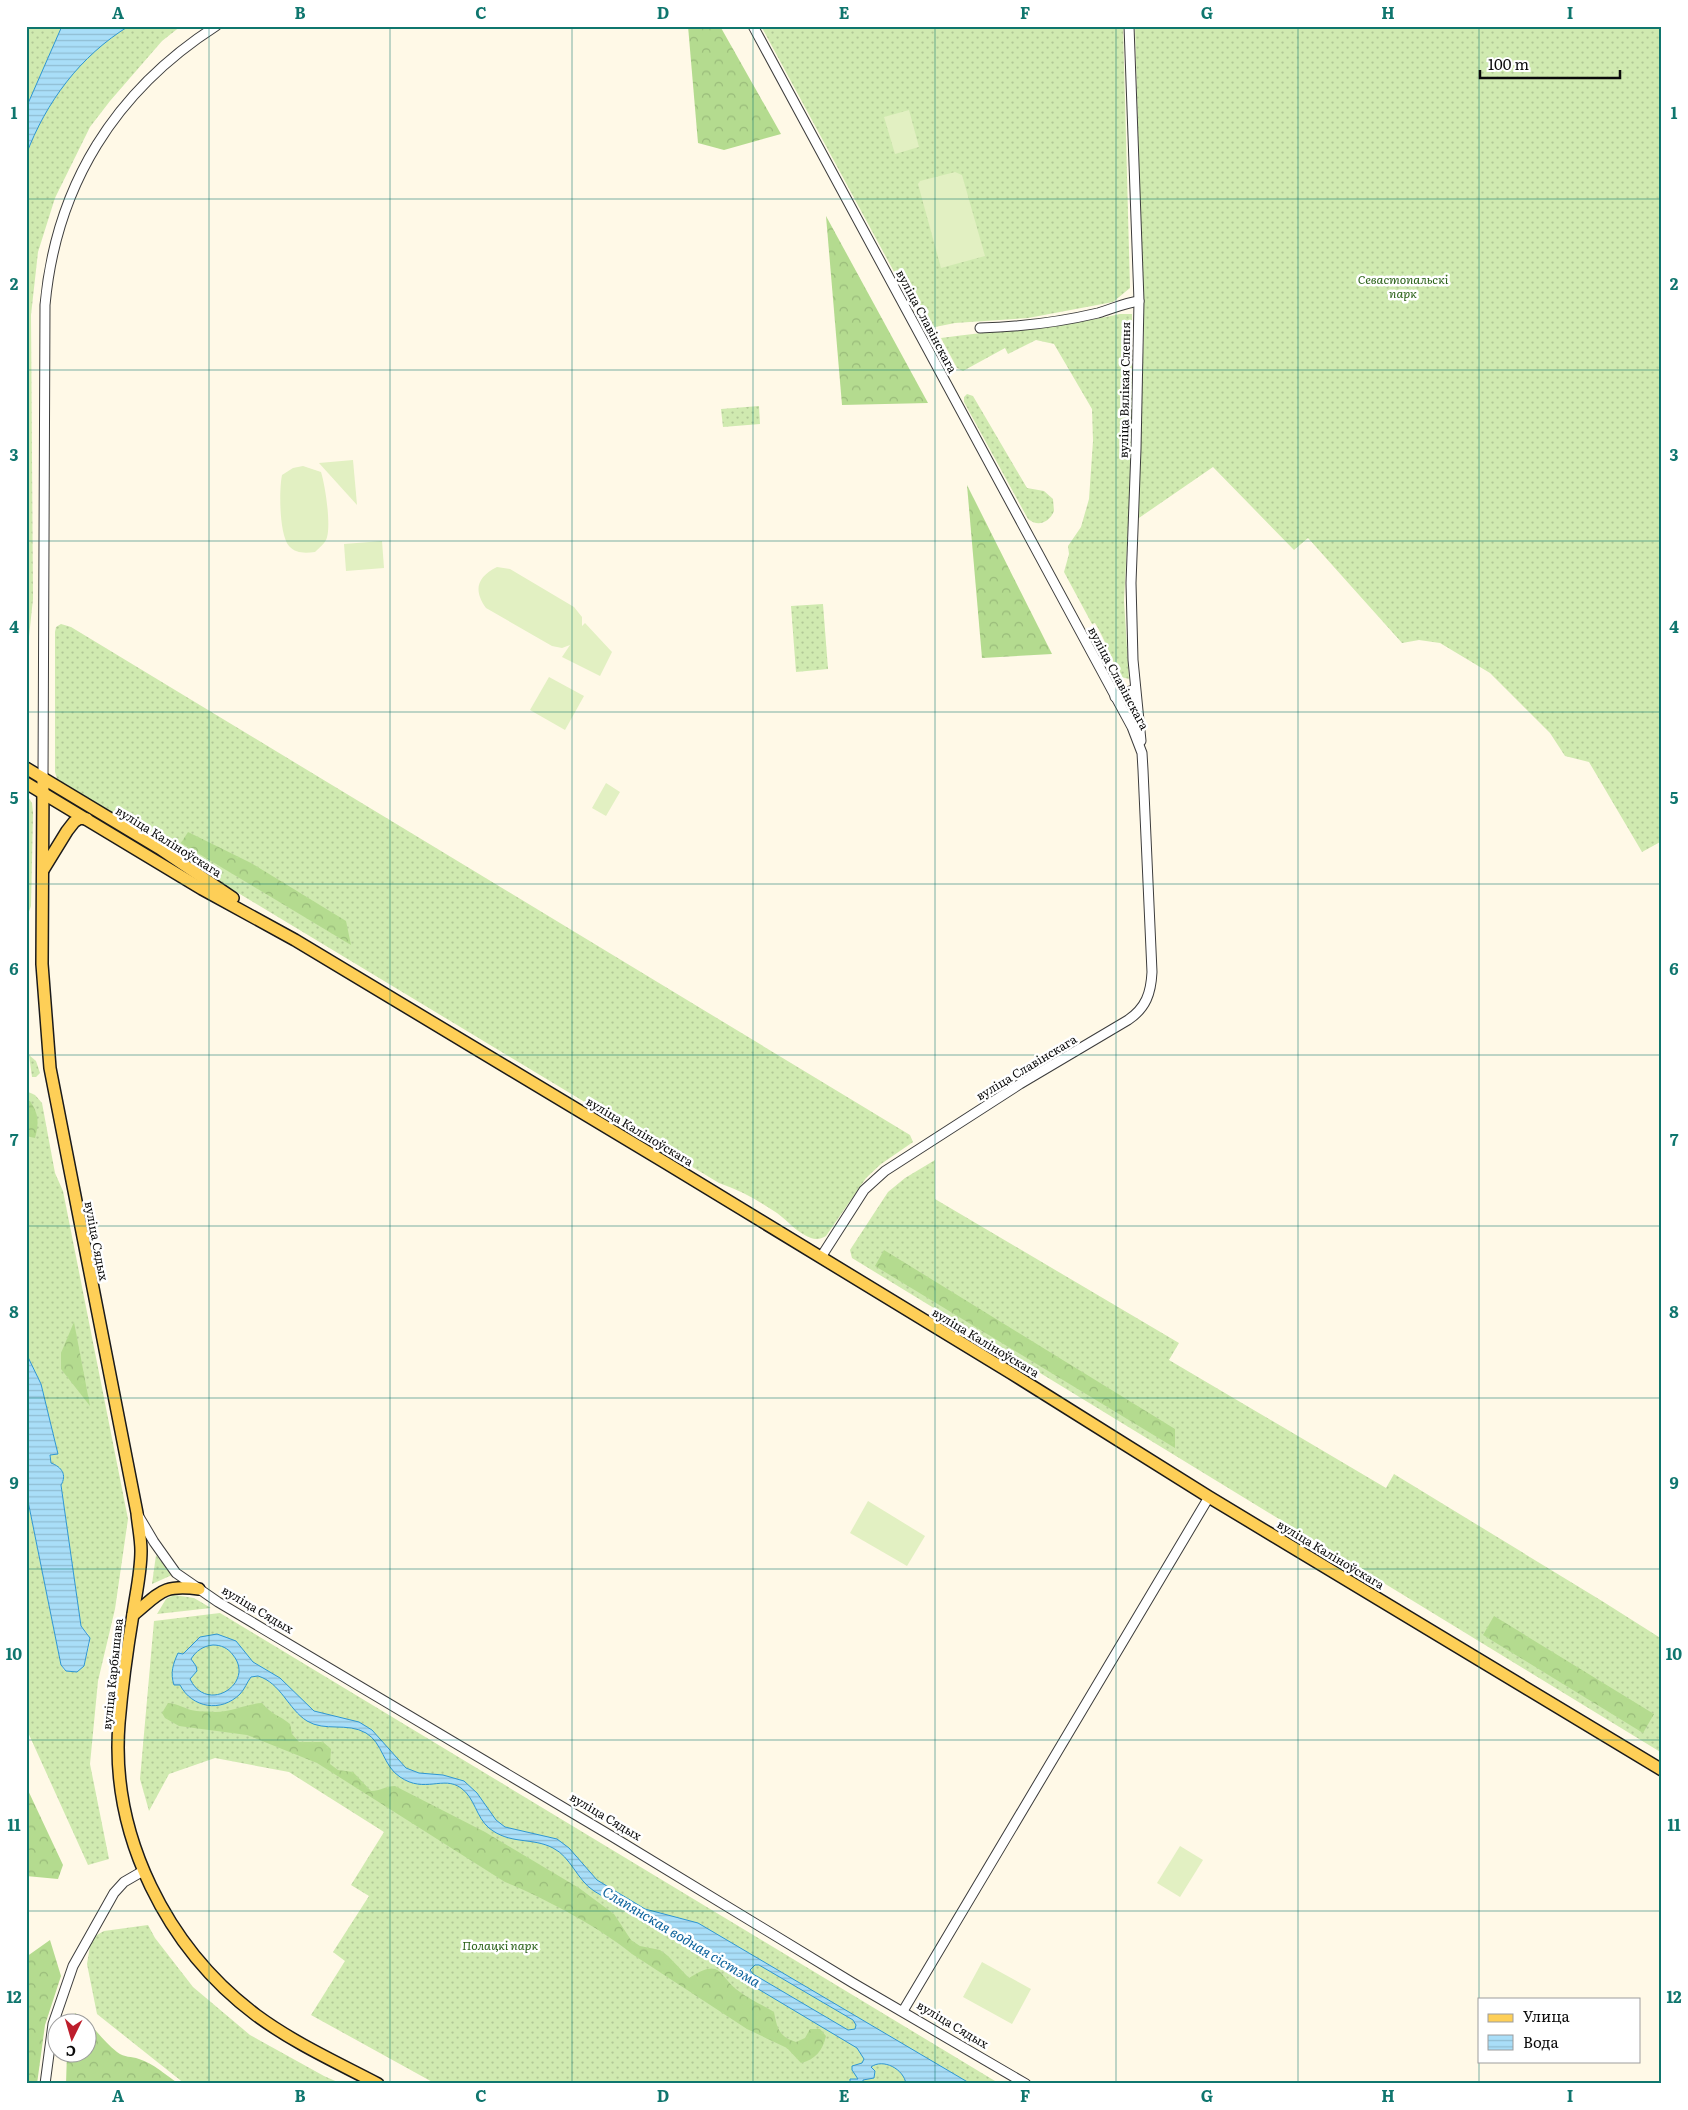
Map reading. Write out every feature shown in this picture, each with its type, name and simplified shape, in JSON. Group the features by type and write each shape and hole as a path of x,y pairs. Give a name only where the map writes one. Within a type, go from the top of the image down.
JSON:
{"main road":[{"name":"вуліца Каліноўскага","path":"26,768 159,848 295,940"},
{"name":"вуліца Сядых","path":"43,779 42,979 50,1068 137,1513"},
{"name":"вуліца Каліноўскага","path":"26,783 202,889 295,940 821,1257 1209,1497 1660,1766"},
{"path":"42,874 71,824 80,818 88,819"},
{"name":"вуліца Карбышава","path":"137,1513 141,1550 119,1725 120,1780 128,1830 143,1871 183,1941 212,1975 239,2002 289,2037 378,2084"},
{"path":"132,1615 167,1588 177,1586 199,1589"}],"street":[{"path":"43,779 45,305 52,255 70,198 88,159 106,128 157,71 181,50 216,26"},
{"name":"вуліца Славінскага","path":"753,26 1116,698 1136,736 1142,753 1152,972 1149,995 1143,1007 1128,1020 1020,1084 885,1171 864,1190 821,1257"},
{"name":"вуліца Вялікая Слепня","path":"1129,26 1139,301 1131,583 1135,689 1142,753"},
{"path":"980,328 1056,320 1100,312 1123,303 1139,301"},
{"path":"1116,698 1135,689"},
{"path":"903,2011 1209,1497"},
{"name":"вуліца Сядых","path":"137,1513 166,1561 176,1573 199,1589 1026,2084"},
{"path":"45,2084 53,2024 74,1966 114,1893 124,1882 143,1871"}],"green space":[{"path":"26,26 181,26 162,41 90,127 55,198 38,252 31,315 33,599 28,646 28,742 26,743"},
{"path":"688,26 720,26 781,134 724,150 698,143"},
{"path":"761,26 1123,26 1130,288 1113,302 1028,318 955,323 925,329"},
{"name":"Севастопальскі парк","path":"1135,26 1662,26 1662,841 1642,852 1589,762 1565,756 1550,733 1490,673 1440,643 1419,640 1402,643 1308,538 1294,550 1213,467 1136,520 1144,335"},
{"path":"909,110 919,147 895,154 884,117"},
{"path":"955,172 962,175 985,256 941,268 918,184 920,181"},
{"path":"826,216 928,403 842,405"},
{"path":"1120,314 1132,314 1132,450 1124,601 1129,679 1121,677 1099,630 1095,623 1092,624 1064,572 1069,554 1068,546 1081,527 1089,499 1093,441 1092,409 1054,344 1036,340 1008,354 1005,348 963,371 957,368 941,338 1076,322"},
{"path":"967,394 973,396 1027,488 1044,491 1053,499 1054,511 1046,521 1036,523 1028,519 964,402 964,397"},
{"path":"759,406 760,424 723,427 721,409"},
{"path":"353,460 357,505 319,463"},
{"path":"303,466 321,472 328,516 328,534 325,542 315,552 308,553 292,549 289,546 283,532 280,501 282,475 293,468"},
{"path":"967,485 1052,654 982,658"},
{"path":"382,541 384,568 346,571 344,544"},
{"path":"497,567 510,569 574,607 582,617 582,626 585,623 612,652 600,676 562,657 570,645 562,648 552,646 486,608 479,595 479,584 485,575"},
{"path":"823,604 828,669 796,672 791,606"},
{"path":"61,624 71,627 910,1135 913,1142 881,1164 866,1178 826,1236 818,1239 811,1238 801,1233 763,1204 742,1192 719,1183 205,873 179,853 57,779 55,772 55,632 56,627"},
{"path":"549,677 584,696 565,730 530,710"},
{"path":"606,783 620,792 606,816 592,808"},
{"path":"26,794 32,803 33,813 31,906 26,920"},
{"path":"188,832 251,863 346,921 351,945 181,843"},
{"path":"29,1055 36,1061 40,1073 36,1077 32,1077"},
{"path":"26,1091 35,1095 42,1103 55,1173 63,1191 128,1519 115,1609 98,1681 90,1764 109,1859 88,1865 26,1728 26,1491 61,1665 64,1670 84,1666 90,1643 88,1634 81,1626 61,1485 64,1478 61,1469 51,1464 50,1455 58,1454 41,1384 26,1353"},
{"path":"26,1100 30,1101 37,1114 38,1123 35,1138 26,1136"},
{"path":"935,1160 935,1199 1179,1343 1169,1360 1386,1488 1394,1474 1662,1639 1662,1753 852,1258 850,1250 888,1192 905,1178"},
{"path":"884,1250 1175,1429 1175,1448 875,1266"},
{"path":"74,1322 90,1406 61,1369 61,1353"},
{"path":"868,1501 925,1536 907,1566 850,1533"},
{"path":"156,1555 172,1575 152,1584"},
{"path":"174,1595 194,1598 211,1608 157,1614 166,1599"},
{"name":"Полацкі парк","path":"220,1613 1000,2084 436,2084 311,2015 345,1961 333,1952 369,1896 351,1885 384,1832 289,1772 215,1758 169,1774 149,1811 140,1779 154,1621"},
{"path":"1494,1616 1654,1714 1643,1733 1483,1635"},
{"path":"168,1703 194,1711 215,1712 262,1703 290,1724 292,1734 299,1742 323,1742 331,1749 330,1764 338,1770 353,1772 371,1791 395,1786 485,1832 579,1888 614,1914 631,1940 640,1946 660,1950 689,1978 708,1969 719,1971 748,1998 774,2012 782,2035 796,2042 805,2038 810,2029 820,2029 826,2036 823,2046 818,2054 801,2063 787,2048 747,2029 588,1924 554,1905 505,1882 317,1763 247,1735 179,1726 165,1718 162,1713"},
{"path":"26,1786 63,1865 58,1879 26,1876"},
{"path":"1180,1846 1203,1860 1180,1897 1157,1883"},
{"path":"148,1925 155,1938 193,1987 250,2035 342,2084 185,2084 98,2015 87,1964 90,1946 95,1936 104,1931"},
{"path":"50,1940 61,1976 45,2025 37,2084 26,2084 26,1957"},
{"path":"982,1962 1031,1989 1012,2024 963,1997"},
{"path":"98,2034 117,2052 149,2063 179,2084 66,2084 67,2062 98,2062"}],"water":[{"path":"62,26 129,26 95,51 67,82 54,99 34,135 26,155 26,108"},
{"path":"26,1353 41,1384 58,1454 50,1455 51,1463 61,1469 64,1478 61,1485 81,1626 90,1638 84,1666 77,1672 66,1671 61,1665 26,1491"},
{"name":"Сляпянская водная сістэма","path":"217,1634 236,1641 253,1662 280,1678 314,1711 359,1722 372,1730 406,1768 419,1773 443,1775 464,1781 477,1793 496,1820 505,1827 557,1839 569,1848 597,1880 645,1909 698,1923 971,2084 906,2084 901,2074 892,2066 881,2064 871,2067 875,2071 874,2078 863,2080 863,2084 850,2084 850,2079 858,2079 852,2070 852,2066 862,2063 864,2059 857,2048 594,1891 583,1881 565,1857 553,1848 505,1837 489,1828 481,1819 466,1792 461,1788 447,1783 426,1785 409,1782 394,1772 372,1737 351,1728 321,1726 307,1721 300,1716 273,1684 258,1676 251,1677 240,1694 224,1704 216,1706 207,1705 192,1699 180,1685 174,1685 172,1676 178,1653 183,1654 200,1637","holes":["213,1645 222,1646 229,1650 238,1666 238,1676 234,1684 226,1691 217,1695 207,1694 198,1689 190,1679 197,1671 191,1659 200,1649","755,1965 759,1965 853,2020 856,2025 855,2029 848,2030 753,1974 750,1970"]}]}
